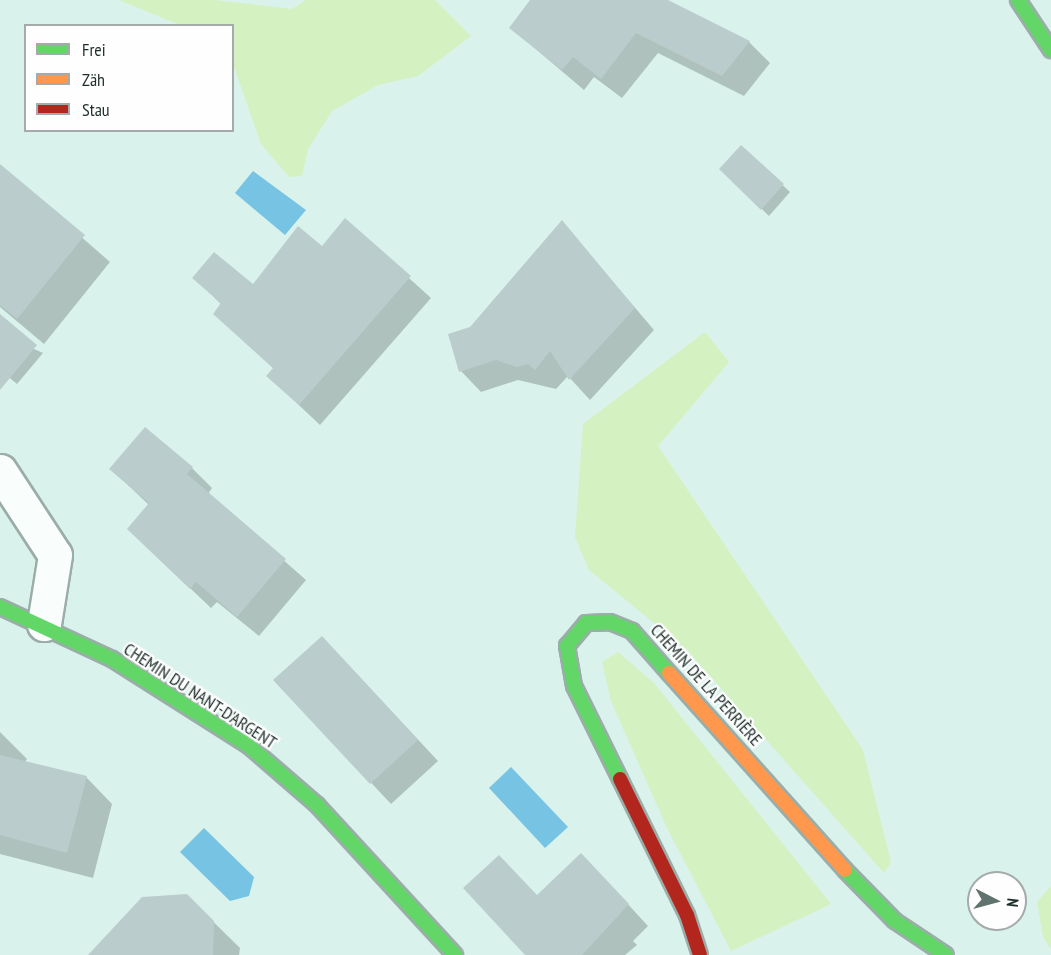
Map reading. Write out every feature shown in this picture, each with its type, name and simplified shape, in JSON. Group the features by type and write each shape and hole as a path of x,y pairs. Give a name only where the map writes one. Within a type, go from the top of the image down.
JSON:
{"street":[{"path":"1018,0 1051,50"},
{"path":"0,471 55,555 44,624"},
{"name":"CHEMIN DU NANT-D'ARGENT","path":"0,607 44,624 112,659 249,746 317,805 455,955"},
{"name":"CHEMIN DE LA PERRIÈRE","path":"700,955 687,915 574,686 567,646 586,623 609,622 632,631 854,880 895,921 946,955"}],"green space":[{"path":"119,0 214,0 292,9 306,0 435,0 471,36 418,76 378,85 332,111 308,149 302,176 289,177 261,144 234,67 234,24 178,24"},
{"path":"705,332 729,362 658,446 863,750 891,862 884,873 686,649 589,570 575,537 583,424"},
{"path":"618,652 654,683 831,904 731,951 667,828 611,701 602,662"},
{"path":"1051,886 1051,949 1043,937 1037,902"}],"water":[{"path":"253,171 306,210 285,235 235,193"},
{"path":"511,767 568,827 545,848 489,788"},
{"path":"204,828 254,877 249,896 230,901 180,852"}],"building":[{"path":"530,0 668,0 750,41 722,76 636,33 601,79 573,57 562,70 509,28"},
{"path":"741,145 784,184 761,210 719,169"},
{"path":"0,164 85,235 17,319 0,305"},
{"path":"345,218 411,276 299,405 266,376 273,368 213,314 221,303 192,278 214,252 253,284 298,226 322,246"},
{"path":"562,220 635,308 569,380 550,351 535,370 528,364 517,367 496,360 459,372 448,334 470,327"},
{"path":"0,314 37,345 0,390"},
{"path":"145,427 193,467 187,474 286,559 237,617 196,582 190,589 127,529 149,503 109,469"},
{"path":"322,636 418,740 370,784 273,680"},
{"path":"0,755 87,776 67,853 0,835"},
{"path":"581,853 629,904 582,955 525,955 463,888 499,855 537,895"},
{"path":"187,894 214,921 213,955 88,955 142,897"}],"traffic: fast":[{"path":"1018,0 1051,50"},
{"path":"0,607 112,659 249,746 317,805 455,955"},
{"path":"620,779 574,686 567,646 586,623 610,622 632,631 669,673"},
{"path":"845,870 895,921 946,955"}],"traffic: slow":[{"path":"669,673 845,870"}],"traffic: jam":[{"path":"620,779 687,915 700,955"}]}
